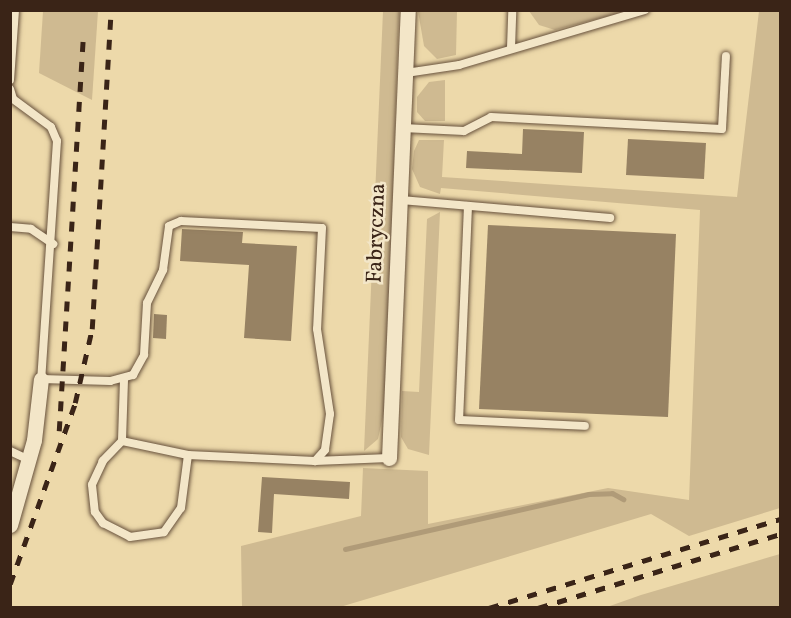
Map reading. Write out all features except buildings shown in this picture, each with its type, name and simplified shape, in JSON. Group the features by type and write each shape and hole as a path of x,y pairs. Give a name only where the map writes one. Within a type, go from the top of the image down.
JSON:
{"street":[{"name":"Fabryczna","path":"389,458 408,10"},
{"path":"10,525 30,460 41,379"}],"lane":[{"path":"10,80 15,10"},
{"path":"511,48 512,10"},
{"path":"406,73 459,65 645,10"},
{"path":"403,128 464,131 491,117 722,129 726,56"},
{"path":"10,89 13,99 51,127 57,141 53,244 41,379 124,380"},
{"path":"401,200 610,218"},
{"path":"468,206 459,420 585,426"},
{"path":"188,455 177,518 164,532 130,537 103,523 92,496 103,461 122,441 124,380 144,355 147,303 163,270 169,226 181,221 322,228 317,329 330,414 325,450 315,461"},
{"path":"10,227 31,229 53,244"},
{"path":"122,441 188,455 315,461 389,458"},
{"path":"10,451 30,460"}],"shaded area":[{"path":"43,11 98,11 92,100 39,73"},
{"path":"383,11 399,11 386,402 378,439 364,451"},
{"path":"418,11 457,11 456,55 437,59 424,46"},
{"path":"529,11 627,11 555,30 539,25"},
{"path":"759,11 780,11 780,508 689,536 651,514 340,607 242,607 241,546 361,516 363,468 428,471 428,524 608,488 689,500 700,210 441,188 440,194 420,187 412,169 414,151 419,140 444,140 442,177 737,197"},
{"path":"445,80 445,121 425,121 417,112 417,97 429,82"},
{"path":"440,212 429,455 408,449 401,437 402,391 419,392 427,219"},
{"path":"780,554 780,607 607,607 641,595"}],"waterway":[{"path":"345,549 589,494 612,493 623,499"},
{"path":"626,608 650,608"}],"railway":[{"path":"10,584 75,403 92,329 111,10"},
{"path":"59,431 83,39"},
{"path":"489,608 780,519"},
{"path":"538,608 780,534"}]}
